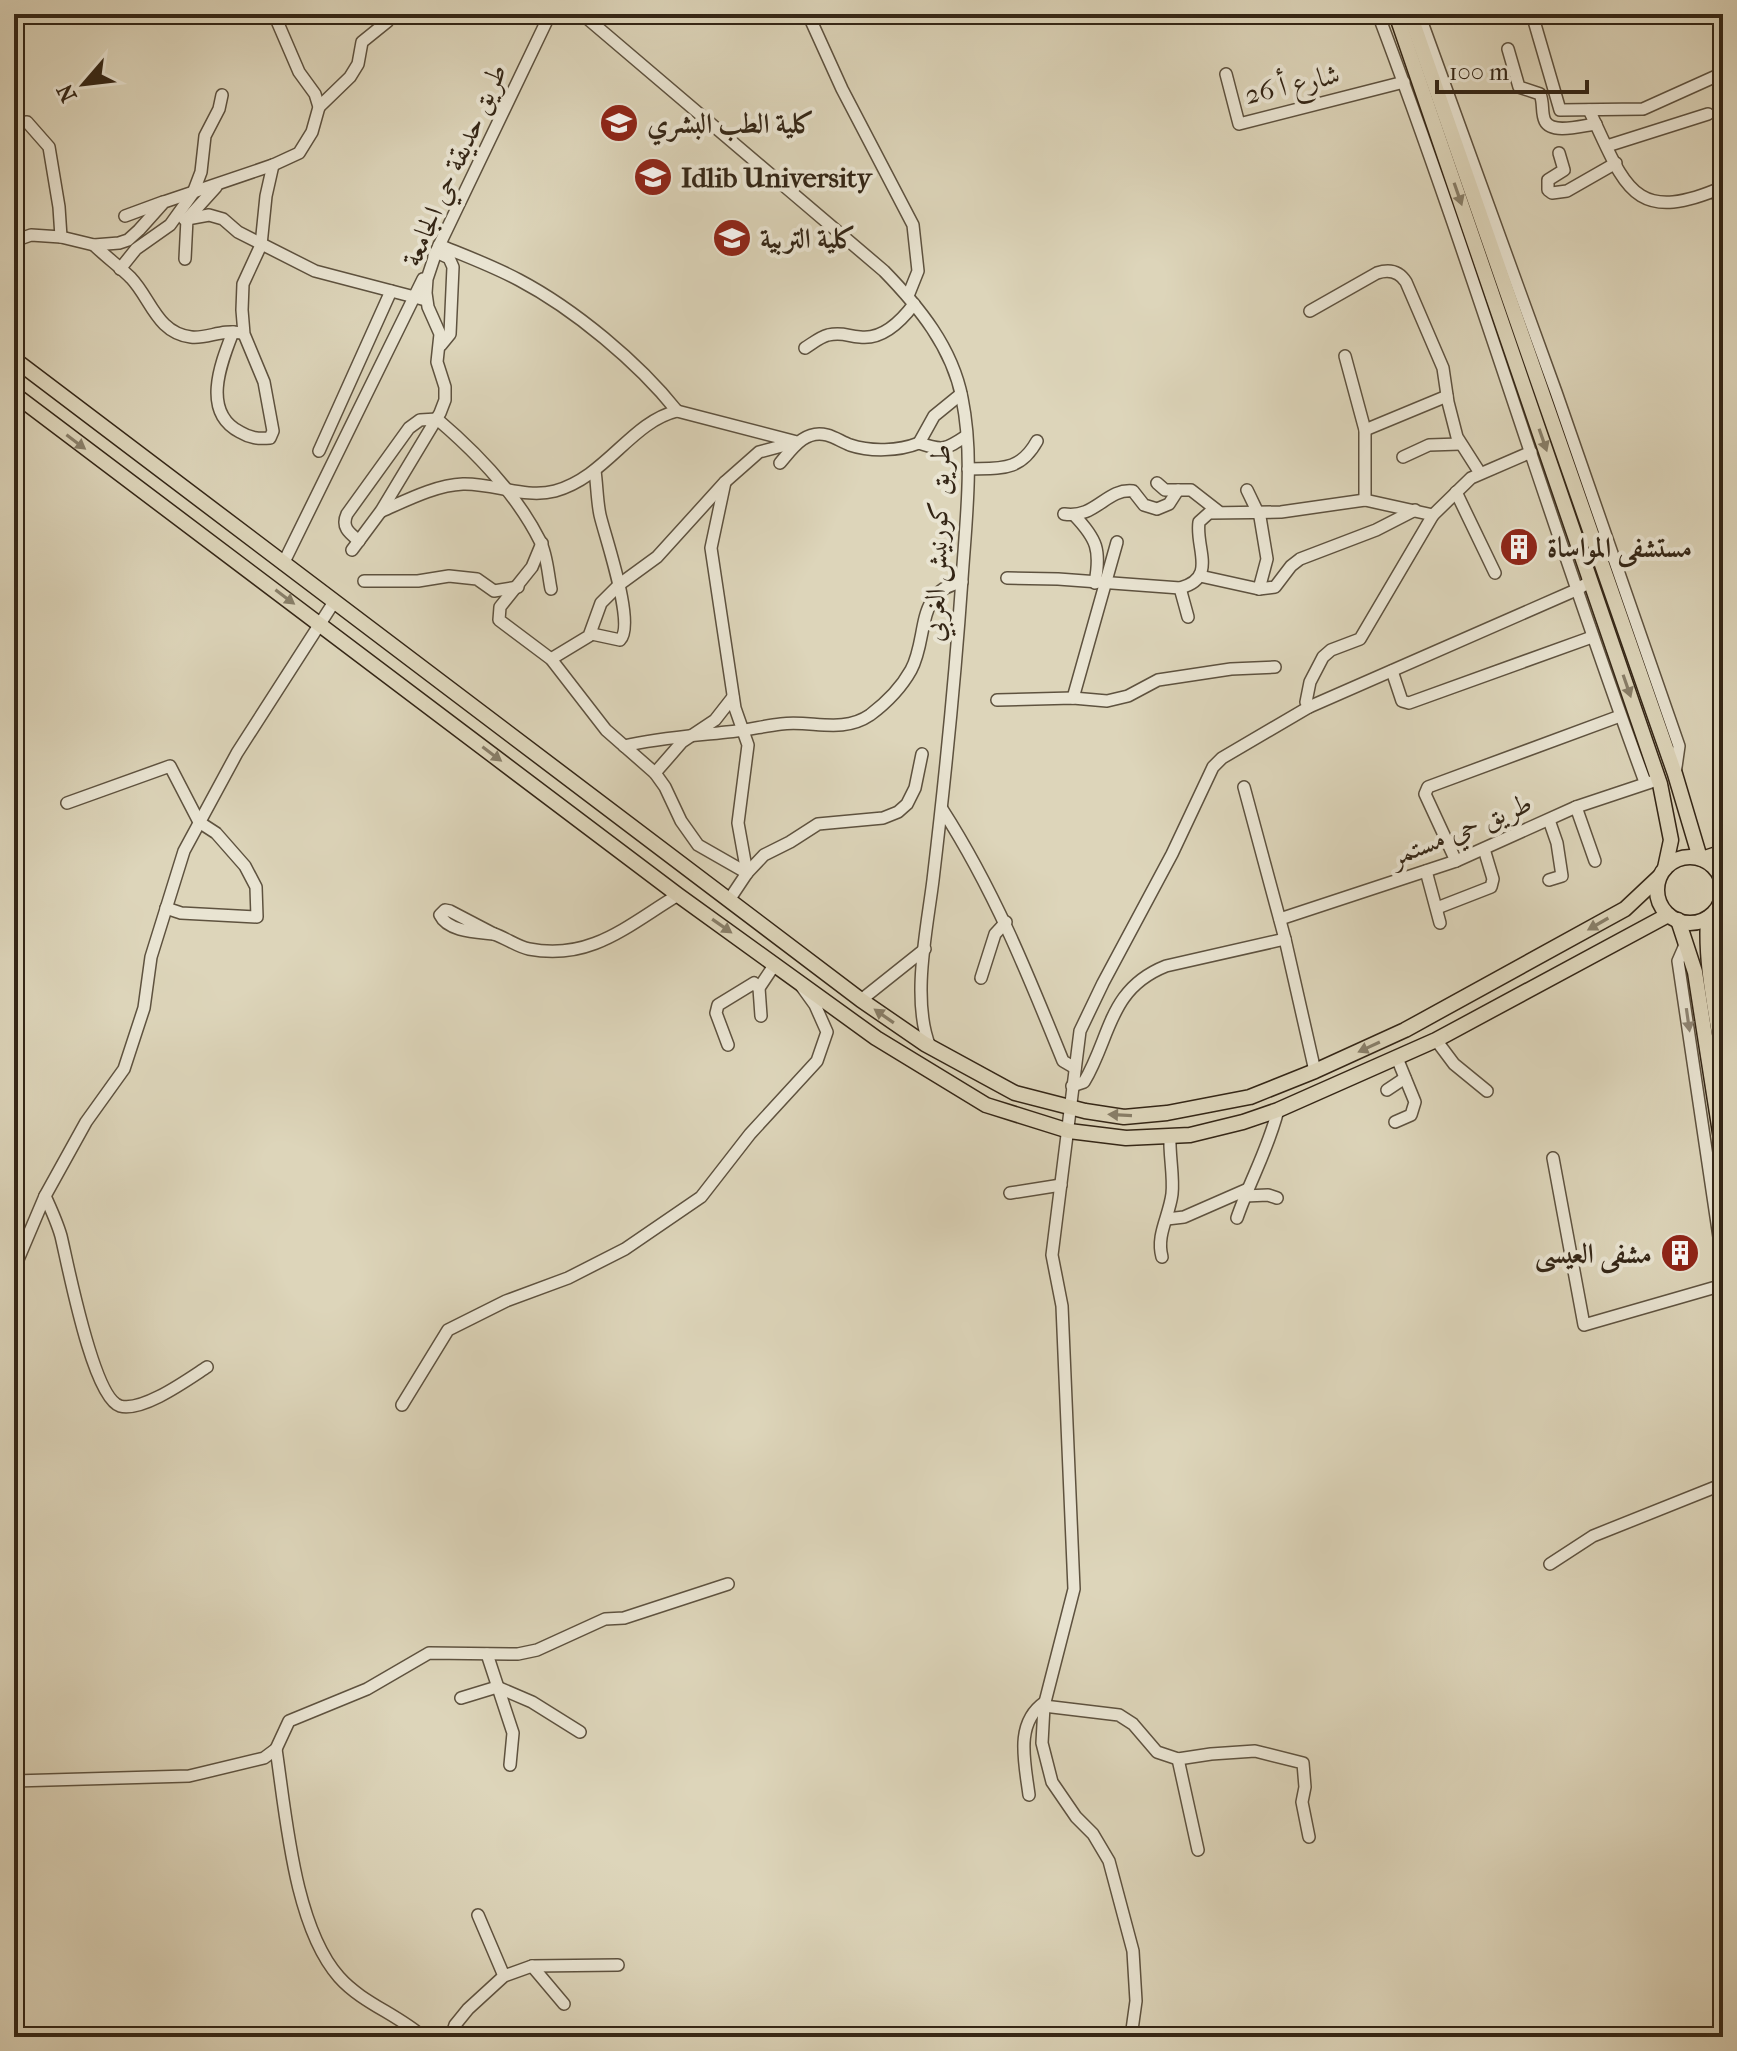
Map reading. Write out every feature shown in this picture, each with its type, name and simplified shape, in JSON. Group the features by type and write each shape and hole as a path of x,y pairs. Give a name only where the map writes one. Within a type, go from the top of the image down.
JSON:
{"main road":[{"path":"1396,14 1591,581 1671,840 1657,894 1661,905 1673,918 1695,972 1723,1152"},
{"path":"1410,14 1675,774 1701,858 1717,871 1722,883 1723,895 1710,916 1706,939 1723,1058"},
{"path":"14,359 861,1000 930,1047 1015,1093 1124,1117 1167,1113 1250,1097 1405,1030 1625,909 1662,872 1681,858 1701,858 1723,852"},
{"path":"14,394 678,895 876,1038 986,1105 1069,1131 1126,1138 1190,1135 1243,1122 1278,1110 1436,1040 1673,918 1690,923 1710,916"}],"street":[{"path":"125,216 273,165 304,149 318,118 319,107 315,94 299,72 274,14"},
{"name":"طريق حديقة حي الجامعة","path":"437,419 420,420 409,428 347,514 344,523 355,546 381,511 437,419 445,394 437,362 441,345 439,329 421,298 437,248 550,14"},
{"name":"طريق كورنيش الغربي","path":"582,14 884,271 911,300 943,343 961,394 968,469 952,724 925,949 922,1027 930,1047"},
{"path":"805,348 824,336 846,332 860,337 877,336 892,327 911,300 918,271 913,225 842,89 808,14"},
{"path":"1378,14 1404,82 1620,716 1652,781"},
{"path":"1419,14 1556,392 1679,746 1675,774"},
{"path":"1532,14 1560,110 1643,109 1723,73"},
{"path":"319,107 350,77 358,64 362,42 388,21"},
{"path":"1508,49 1519,87 1540,94 1548,125 1560,128 1596,124"},
{"name":"شارع أ 26","path":"1226,74 1239,124 1404,82"},
{"path":"185,259 182,205 193,193 201,172 205,136 219,109 222,95"},
{"path":"1589,110 1616,163 1640,197 1657,203 1689,201 1719,189 1723,206"},
{"path":"1607,146 1708,114"},
{"path":"14,124 27,122 49,147 61,237"},
{"path":"1559,153 1564,170 1548,180 1548,190 1552,193 1567,191 1616,163"},
{"path":"239,333 264,382 273,431 270,438 253,438 226,423 218,411 217,389 221,368 239,333 243,284 261,245 273,165"},
{"path":"120,269 136,249 182,218 219,184"},
{"path":"14,241 31,235 61,237 94,245 128,240 164,202"},
{"path":"182,218 209,215 223,219 238,232 315,271 421,298 283,564"},
{"path":"94,245 145,295 165,327 191,337 239,333"},
{"path":"437,248 449,258 453,267 450,334 441,345"},
{"path":"437,248 497,269 541,293 638,367 677,411"},
{"path":"1310,311 1377,273 1400,274 1443,368 1460,444 1480,473"},
{"path":"319,451 391,291"},
{"path":"1345,356 1365,430 1365,500"},
{"path":"551,659 592,634 599,607 620,584 657,557 725,482 759,452 818,434 853,446 903,450 919,443 934,416 961,394"},
{"path":"1365,430 1447,396"},
{"path":"381,511 431,491 463,484 525,493 553,492 584,479 651,422 663,414 677,411 797,442"},
{"path":"437,419 462,440 506,489 542,543 551,589"},
{"path":"919,443 938,450 947,449 966,436"},
{"path":"968,469 1016,466 1029,456 1037,441"},
{"path":"780,463 797,442"},
{"path":"1403,457 1429,445 1460,444"},
{"path":"1309,707 1306,702 1309,687 1323,657 1331,650 1360,639 1433,515 1480,473 1531,452"},
{"path":"592,634 617,640 623,638 626,631 620,584 599,512 595,471"},
{"path":"725,482 711,548 735,708 749,754 739,800 738,823 747,873"},
{"path":"1157,483 1165,490 1191,490 1218,511"},
{"path":"1101,583 1099,551 1091,535 1069,515 1097,507 1114,493 1123,490 1133,491 1144,505 1157,509 1169,504 1178,490"},
{"path":"1247,490 1258,511 1266,563 1259,589"},
{"path":"1456,492 1495,573"},
{"path":"1007,578 1189,586 1200,576 1203,562 1199,522 1203,516 1218,511 1281,512 1365,500 1433,515"},
{"path":"1200,576 1259,589 1275,587 1300,559 1376,530 1416,510"},
{"path":"1073,698 1101,583 1117,542"},
{"path":"542,543 532,567 500,607 499,620 551,659 606,730 655,773 695,842 710,854 747,873"},
{"path":"1266,563 1291,566"},
{"path":"364,581 418,581 449,576 477,579 494,591 518,587"},
{"path":"1131,2037 1136,2001 1133,1951 1109,1861 1093,1834 1076,1817 1052,1782 1042,1743 1044,1704 1074,1589 1062,1306 1052,1255 1080,1031 1172,854 1213,767 1233,750 1309,707 1591,581"},
{"path":"624,746 785,723 829,727 863,719 892,695 911,669 931,599 947,586 962,582"},
{"path":"1180,588 1188,617"},
{"path":"14,1269 45,1196 86,1122 124,1069 144,1008 151,957 184,851 237,753 334,602"},
{"path":"1392,671 1402,701 1409,703 1592,637"},
{"path":"997,700 1073,698 1107,701 1128,696 1158,680 1231,669 1275,667"},
{"path":"655,773 693,734 715,720 734,696"},
{"path":"1456,861 1425,794 1428,787 1620,716"},
{"path":"729,900 747,873 770,851 818,824 883,818 898,812 907,804 915,788 922,754"},
{"path":"67,803 170,766 199,822 216,833 245,866 256,887 257,917 181,913 166,908"},
{"name":"طريق حي مستمر","path":"1280,919 1456,861 1576,807 1652,781"},
{"path":"1244,787 1280,919 1315,1071"},
{"path":"1576,807 1595,861"},
{"path":"942,808 979,868 1006,922 1063,1061 1075,1068"},
{"path":"1549,820 1557,843 1562,876 1549,880"},
{"path":"1437,908 1491,887 1493,879 1484,849"},
{"path":"1426,871 1440,923"},
{"path":"494,934 526,949 557,952 587,948 678,895"},
{"path":"1710,916 1723,970"},
{"path":"981,978 995,934 1006,922"},
{"path":"1072,1086 1080,1085 1087,1078 1120,1003 1148,974 1166,966 1285,939"},
{"path":"1685,945 1678,961 1723,1264"},
{"path":"861,1000 925,949"},
{"path":"761,1016 759,988 775,964"},
{"path":"402,1405 448,1330 506,1301 568,1278 625,1249 701,1197 750,1134 817,1061 827,1032 815,1005 798,980"},
{"path":"728,1045 716,1013 718,1005 754,983 759,988"},
{"path":"1436,1040 1454,1064 1487,1091"},
{"path":"1395,1122 1411,1115 1415,1102 1397,1058"},
{"path":"1387,1090 1405,1078"},
{"path":"1237,1218 1264,1156 1278,1110"},
{"path":"1162,1257 1158,1242 1167,1219 1172,1191 1170,1136"},
{"path":"1553,1158 1584,1325 1723,1285"},
{"path":"1010,1193 1061,1185"},
{"path":"1167,1219 1184,1217 1246,1192 1277,1198"},
{"path":"45,1196 59,1232 87,1342 104,1392 116,1405 131,1407 170,1391 207,1367"},
{"path":"1550,1564 1593,1536 1723,1484"},
{"path":"14,1781 189,1776 264,1758 276,1749 289,1721 367,1689 429,1653 518,1654 537,1650 605,1619 624,1618 728,1584"},
{"path":"487,1654 513,1733 510,1765"},
{"path":"461,1698 497,1687 532,1702 580,1732"},
{"path":"1029,1795 1023,1742 1036,1708 1044,1704 1119,1715 1133,1724 1157,1752 1178,1759 1255,1751 1303,1763 1305,1787 1302,1802 1309,1837"},
{"path":"276,1749 301,1895 320,1947 339,1977 423,2037"},
{"path":"1178,1759 1198,1850"},
{"path":"478,1915 504,1976"},
{"path":"451,2037 455,2025 468,2009 504,1976 532,1966 618,1965"},
{"path":"532,1966 564,2004"}],"place":[{"name":"كلية الطب البشري","path":"619,123"},
{"name":"Idlib University","path":"653,177"},
{"name":"كلية التربية","path":"732,238"},
{"name":"مستشفى المواساة","path":"1519,547"},
{"name":"مشفى العيسى","path":"1680,1253"}]}
